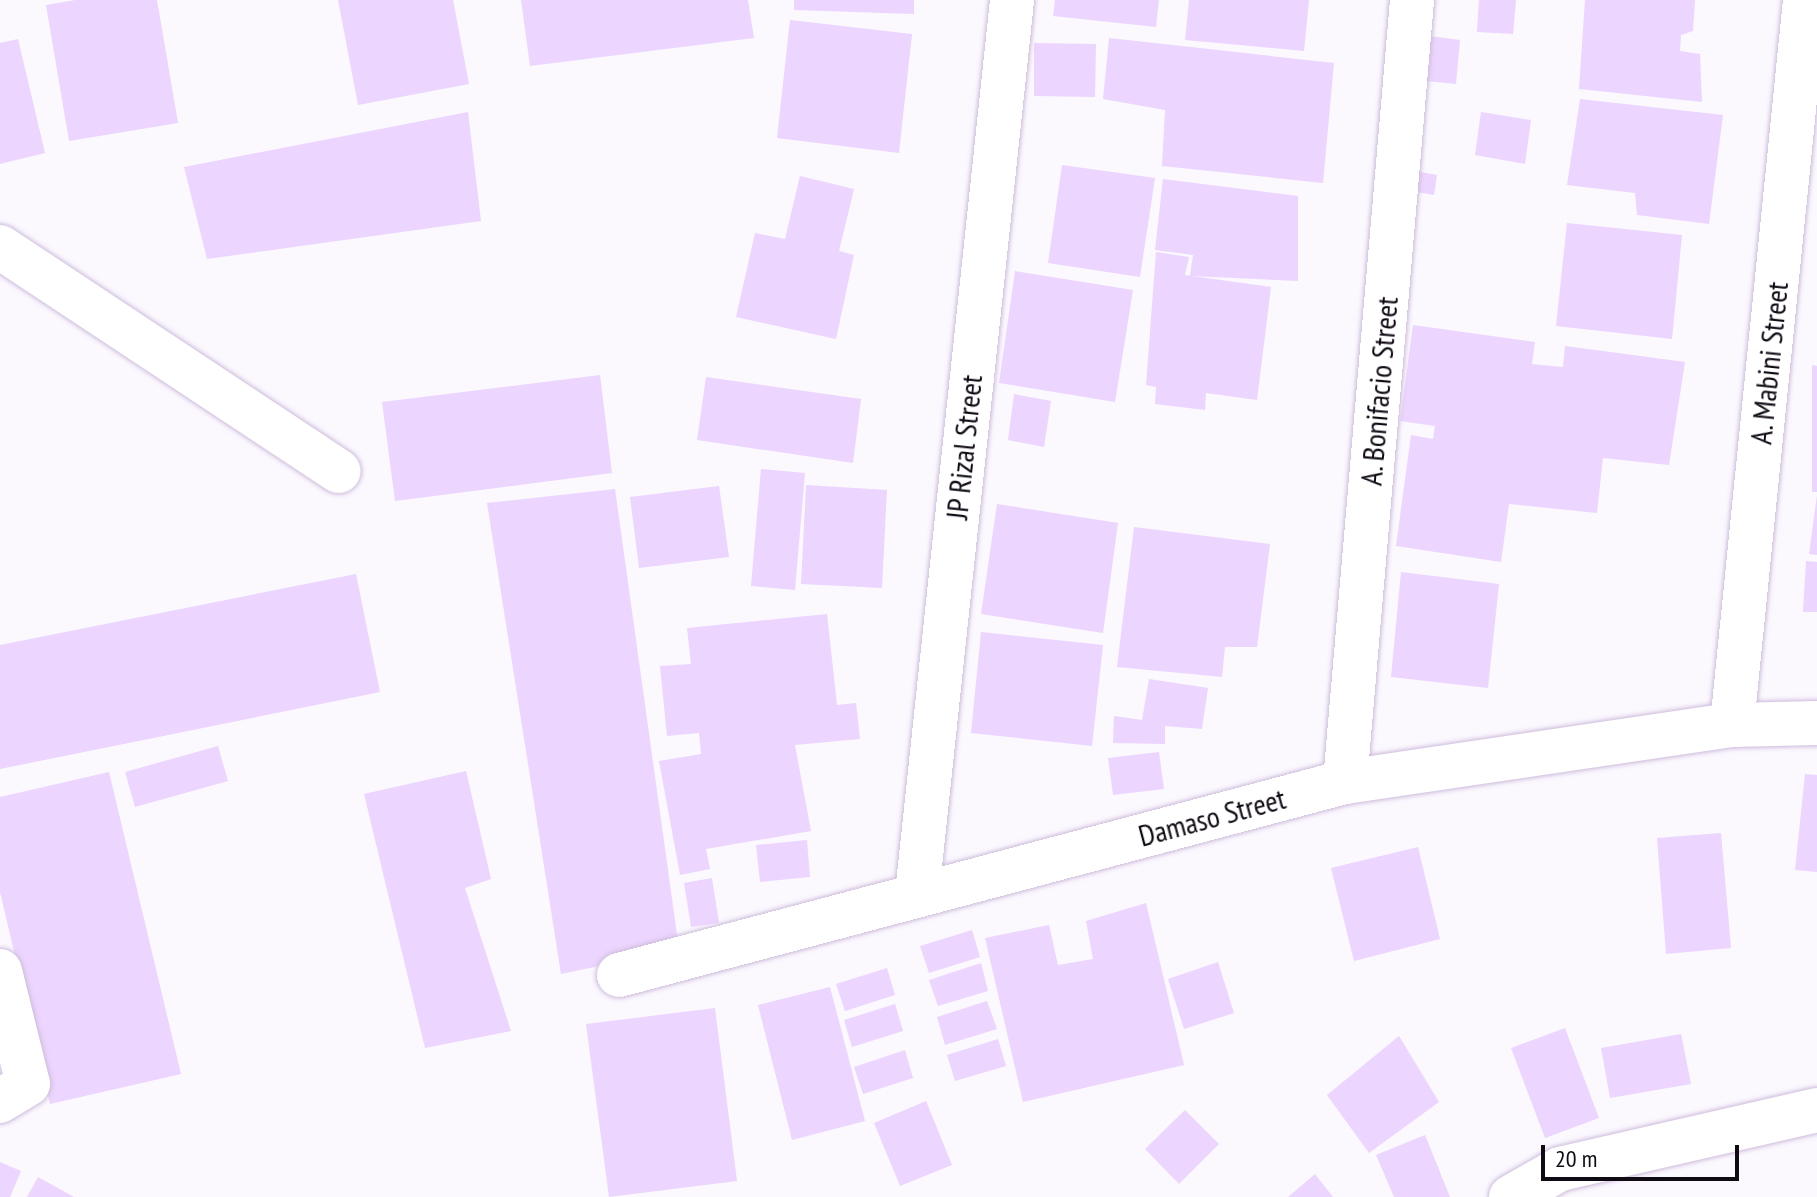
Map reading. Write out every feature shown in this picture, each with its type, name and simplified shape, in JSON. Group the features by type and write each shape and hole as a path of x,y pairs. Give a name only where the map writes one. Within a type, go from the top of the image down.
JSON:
{"street":[{"name":"JP Rizal Street","path":"917,894 1012,0"},
{"name":"A. Bonifacio Street","path":"1345,782 1412,0"},
{"name":"A. Mabini Street","path":"1732,725 1805,0"},
{"path":"0,247 339,471"},
{"name":"Damaso Street","path":"619,975 1345,782 1732,725 1817,723"},
{"path":"0,971 13,1094"},
{"path":"1511,1197 1560,1169 1817,1110"}],"building":[{"path":"75,0 157,0 178,123 69,141 46,5"},
{"path":"338,0 453,0 469,84 358,105"},
{"path":"521,0 748,0 754,38 530,66"},
{"path":"794,0 914,0 914,14 794,10"},
{"path":"1055,0 1159,0 1156,27 1053,16"},
{"path":"1189,0 1309,0 1304,51 1185,40"},
{"path":"1479,0 1516,0 1513,34 1477,32"},
{"path":"1585,0 1695,0 1693,31 1681,35 1680,51 1700,54 1702,102 1579,89"},
{"path":"790,20 912,34 899,153 777,138"},
{"path":"1429,36 1460,40 1456,84 1426,81"},
{"path":"1109,38 1334,63 1323,183 1162,166 1165,110 1103,99"},
{"path":"18,39 45,153 0,164 0,43"},
{"path":"1034,43 1096,44 1095,97 1034,96"},
{"path":"1580,99 1723,115 1709,224 1637,215 1635,193 1567,185"},
{"path":"468,112 481,221 207,259 184,167"},
{"path":"1481,112 1531,120 1525,164 1475,155"},
{"path":"1062,165 1155,178 1140,277 1048,263"},
{"path":"1409,170 1437,175 1434,195 1405,190"},
{"path":"800,176 854,189 839,251 854,255 836,339 736,317 755,233 785,239"},
{"path":"1163,179 1298,196 1298,281 1190,276 1193,255 1155,250"},
{"path":"1567,223 1682,235 1672,339 1556,326"},
{"path":"1156,252 1189,257 1185,275 1271,287 1257,400 1206,393 1205,410 1155,404 1156,387 1146,385"},
{"path":"1015,271 1133,290 1115,402 999,383"},
{"path":"1413,325 1535,342 1532,364 1563,367 1565,346 1685,362 1669,465 1603,458 1597,513 1509,504 1501,562 1396,546 1411,435 1433,439 1435,426 1400,421"},
{"path":"1812,365 1817,366 1817,492 1812,492"},
{"path":"600,375 612,473 395,501 382,402"},
{"path":"706,377 861,399 853,463 697,440"},
{"path":"1014,394 1051,401 1044,447 1008,440"},
{"path":"761,469 805,473 795,590 751,586"},
{"path":"806,485 887,490 882,588 801,584"},
{"path":"719,486 729,557 639,568 630,497"},
{"path":"615,489 679,949 561,974 487,503"},
{"path":"1817,495 1817,555 1809,554"},
{"path":"997,504 1118,523 1103,633 981,614"},
{"path":"1134,527 1270,544 1257,647 1225,647 1222,677 1117,667"},
{"path":"1806,561 1817,562 1817,612 1803,612"},
{"path":"1401,572 1499,584 1488,688 1391,677"},
{"path":"356,574 380,692 0,769 0,645"},
{"path":"827,614 837,705 856,703 860,739 795,745 811,831 706,849 710,869 680,875 659,761 701,754 699,733 667,736 660,666 691,664 687,628"},
{"path":"981,632 1103,645 1092,746 971,733"},
{"path":"1149,679 1208,688 1202,729 1165,726 1165,744 1113,743 1114,716 1142,720"},
{"path":"218,746 228,781 135,807 125,772"},
{"path":"1159,752 1164,789 1113,795 1108,758"},
{"path":"466,771 491,879 465,888 511,1031 425,1048 364,794"},
{"path":"109,772 181,1074 50,1104 0,892 0,797"},
{"path":"1805,774 1817,775 1817,872 1795,870"},
{"path":"1721,833 1731,948 1666,954 1657,838"},
{"path":"807,840 810,877 760,882 756,845"},
{"path":"1418,847 1440,939 1354,961 1331,868"},
{"path":"712,878 719,923 691,927 684,883"},
{"path":"1146,903 1184,1065 1023,1102 985,938 1049,925 1058,965 1093,959 1086,921"},
{"path":"972,930 980,957 929,973 920,946"},
{"path":"1218,962 1234,1013 1184,1029 1168,979"},
{"path":"981,963 988,991 938,1006 929,980"},
{"path":"887,968 895,995 845,1011 836,984"},
{"path":"830,987 865,1121 792,1140 758,1005"},
{"path":"987,1001 997,1029 945,1045 937,1017"},
{"path":"895,1004 903,1031 852,1047 844,1020"},
{"path":"715,1008 737,1181 609,1197 586,1024"},
{"path":"1565,1028 1599,1118 1545,1138 1511,1048"},
{"path":"1681,1034 1691,1084 1610,1098 1601,1048"},
{"path":"1399,1036 1439,1102 1369,1153 1327,1095"},
{"path":"998,1039 1006,1066 955,1081 947,1055"},
{"path":"905,1050 913,1078 863,1094 854,1067"},
{"path":"926,1101 952,1165 900,1186 874,1123"},
{"path":"1185,1110 1219,1144 1179,1184 1145,1149"},
{"path":"1425,1135 1450,1197 1394,1197 1376,1155"},
{"path":"0,1162 21,1171 10,1197 0,1197"},
{"path":"1315,1174 1333,1197 1288,1197"},
{"path":"38,1177 74,1197 27,1197"}]}
